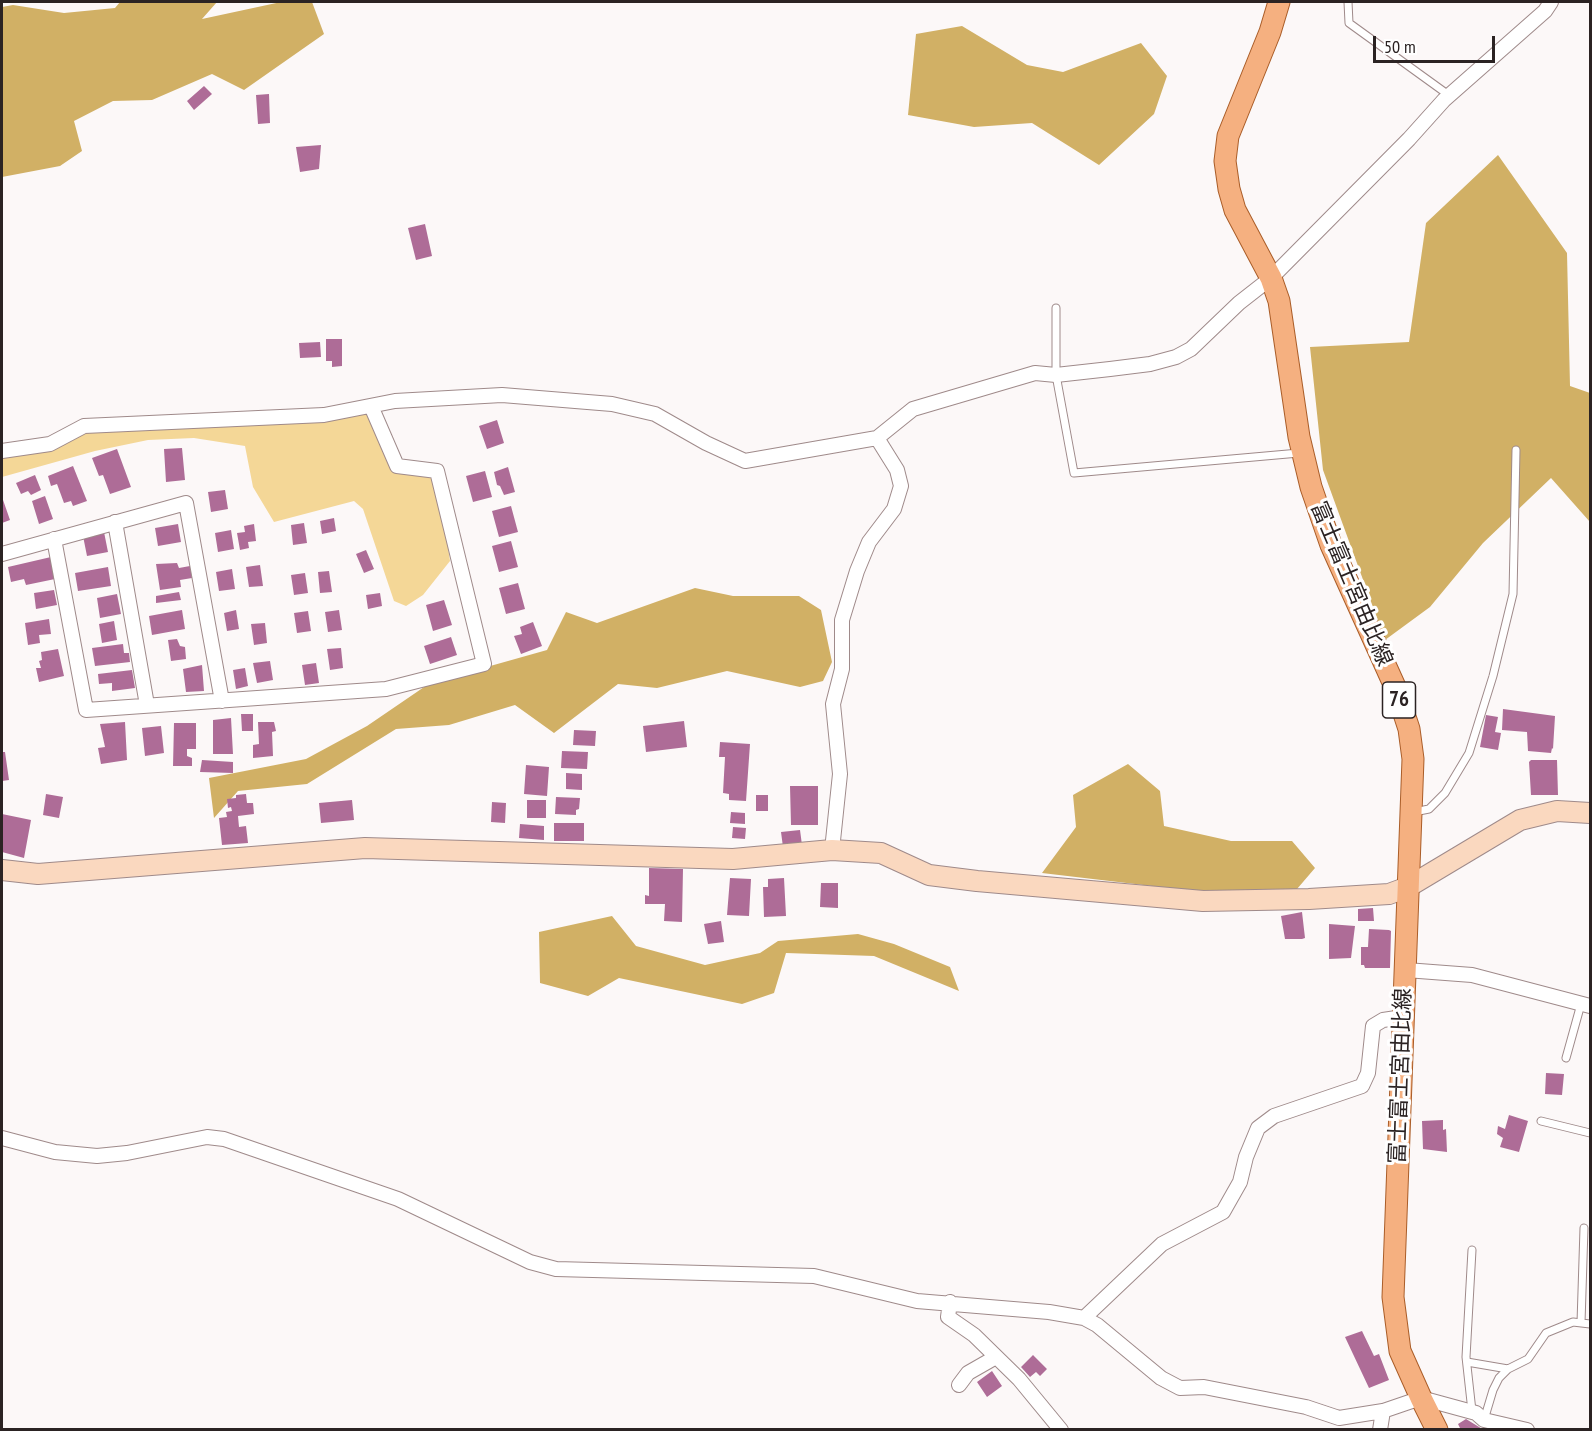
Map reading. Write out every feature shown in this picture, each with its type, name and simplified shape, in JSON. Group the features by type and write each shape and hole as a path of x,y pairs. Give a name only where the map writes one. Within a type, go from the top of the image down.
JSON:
{"main road":[{"name":"富士富士宮由比線","path":"1279,2 1270,32 1228,136 1225,161 1235,210 1271,278 1280,301 1302,453 1311,487 1331,545 1396,689 1409,729 1413,759 1393,1297 1400,1351 1437,1430"}],"street":[{"path":"2,451 50,444 84,426 324,415 395,401 502,395 612,404 655,414 745,460 877,438 913,409 1035,373 1056,375 1150,364 1176,357 1191,350 1239,303 1271,278 1450,96 1545,11 1551,2"},
{"path":"54,539 86,710 386,688 484,663 437,471 397,466 371,406"},
{"path":"832,850 840,774 833,704 842,669 842,620 869,542 894,509 900,486 897,470 877,438"},
{"path":"2,554 186,503 222,701"},
{"path":"115,522 147,705"},
{"path":"2,870 38,874 365,848 733,859 832,850 881,853 929,875 1203,901 1389,894 1408,887 1520,820 1557,812 1590,813"},
{"path":"1406,970 1472,975 1586,1005"},
{"path":"1084,1318 1162,1244 1223,1212 1239,1182 1258,1128 1274,1116 1362,1086 1368,1073 1373,1026 1383,1020 1403,1017"},
{"path":"2,1138 55,1152 97,1156 127,1153 207,1137 224,1139 398,1199 530,1262 556,1269 814,1276 917,1301 1049,1312 1084,1318 1097,1325 1161,1378 1180,1388 1204,1387 1306,1407 1339,1418 1383,1411 1421,1398 1476,1413 1484,1420 1527,1430"},
{"path":"950,1302 948,1317 974,1335 1019,1379 1061,1430"},
{"path":"959,1385 968,1373 996,1357"},
{"path":"1380,1430 1383,1411"}],"lane":[{"path":"1348,2 1349,23 1450,96"},
{"path":"1056,308 1056,375 1074,472 1302,453"},
{"path":"1411,812 1429,809 1445,793 1469,753 1493,676 1513,594 1516,450"},
{"path":"1566,1058 1586,1005"},
{"path":"1541,1122 1590,1133"},
{"path":"1581,1323 1584,1228"},
{"path":"1472,1250 1467,1362 1472,1412"},
{"path":"1484,1420 1499,1378 1508,1369 1528,1359 1546,1334 1573,1322 1590,1324"},
{"path":"1467,1362 1508,1369"}],"shaded area":[{"path":"120,2 217,2 202,19 281,2 312,2 324,34 244,90 212,74 152,100 113,101 74,121 82,151 60,166 2,177 2,7 13,5 64,13 115,8"},
{"path":"962,26 1027,65 1063,72 1141,43 1167,76 1154,114 1099,165 1032,123 974,127 908,115 916,34"},
{"path":"1498,155 1567,253 1570,386 1590,393 1590,522 1551,478 1483,543 1430,607 1385,640 1323,470 1310,347 1409,342 1426,223"},
{"path":"366,407 400,469 437,471 450,561 423,595 406,606 394,601 363,509 354,501 274,522 253,487 245,446 194,438 148,440 95,451 2,477 2,454 84,432"},
{"path":"695,588 733,596 799,596 821,610 832,662 823,681 800,687 727,671 657,688 618,684 554,733 515,705 449,725 396,729 307,784 238,791 214,818 209,778 306,759 367,726 430,683 547,650 566,612 597,623"},
{"path":"1128,764 1160,791 1164,826 1231,841 1292,841 1315,868 1297,889 1225,891 1186,890 1042,873 1076,827 1073,795"},
{"path":"612,916 636,946 705,965 760,953 778,941 858,934 894,944 950,967 959,991 874,956 786,953 774,993 742,1004 619,978 588,996 540,983 539,932"}],"building":[{"path":"204,86 212,94 194,110 187,101"},
{"path":"269,94 270,123 258,124 256,95"},
{"path":"321,145 319,169 300,172 296,147"},
{"path":"425,224 432,256 416,260 408,228"},
{"path":"326,339 342,339 342,366 332,367 332,361 326,361"},
{"path":"320,342 321,357 300,358 299,343"},
{"path":"497,420 504,443 487,449 479,426"},
{"path":"182,448 185,480 166,482 164,449"},
{"path":"117,449 131,487 110,494 103,475 99,476 92,458"},
{"path":"73,466 87,501 73,506 71,501 64,503 57,484 51,486 48,476"},
{"path":"508,467 515,492 504,495 500,486 497,485 494,472"},
{"path":"485,471 492,497 473,502 466,476"},
{"path":"35,475 41,490 31,495 28,491 21,494 16,483"},
{"path":"225,490 228,509 211,512 208,492"},
{"path":"45,496 53,519 39,524 32,501"},
{"path":"2,497 10,520 2,523"},
{"path":"511,506 518,532 499,537 492,511"},
{"path":"334,518 336,531 322,534 320,521"},
{"path":"304,523 307,543 293,545 291,525"},
{"path":"178,524 181,542 158,546 155,528"},
{"path":"254,524 256,541 248,542 249,548 240,550 237,533 245,532 244,526"},
{"path":"231,530 234,549 218,552 215,533"},
{"path":"104,532 108,552 87,556 83,536"},
{"path":"511,541 518,567 499,572 492,546"},
{"path":"366,550 374,569 364,573 356,554"},
{"path":"51,557 55,579 26,585 24,579 11,582 8,567"},
{"path":"177,563 179,568 190,566 192,578 180,580 181,587 160,590 156,564"},
{"path":"260,565 263,586 249,587 246,567"},
{"path":"108,567 111,586 78,591 75,573"},
{"path":"232,569 235,589 219,591 216,572"},
{"path":"329,571 332,592 320,593 318,572"},
{"path":"305,573 308,593 294,595 291,575"},
{"path":"518,583 525,609 506,614 499,588"},
{"path":"54,590 57,605 36,609 34,593"},
{"path":"179,592 181,600 156,603 156,596"},
{"path":"380,593 382,606 368,609 366,595"},
{"path":"117,594 121,614 100,618 97,598"},
{"path":"444,600 452,625 433,631 426,605"},
{"path":"182,610 185,629 152,635 149,616"},
{"path":"236,610 239,629 227,631 224,613"},
{"path":"339,610 342,630 328,632 325,612"},
{"path":"308,611 311,631 297,633 294,613"},
{"path":"49,619 51,634 39,635 40,643 28,645 25,623"},
{"path":"114,621 117,640 102,643 99,624"},
{"path":"533,622 542,646 521,654 514,636 522,634 520,627"},
{"path":"265,623 267,643 254,645 251,624"},
{"path":"451,637 457,655 430,664 424,646"},
{"path":"177,639 180,646 185,647 186,659 171,661 168,640"},
{"path":"123,644 124,653 129,653 130,662 95,666 92,648"},
{"path":"341,648 343,668 330,670 327,649"},
{"path":"58,649 64,676 39,682 36,668 41,668 39,661 42,660 41,652"},
{"path":"270,661 273,680 257,683 253,663"},
{"path":"316,663 319,683 305,685 302,665"},
{"path":"202,665 204,691 186,692 183,669"},
{"path":"245,668 248,686 236,689 233,670"},
{"path":"132,670 135,688 112,691 112,683 99,684 98,674"},
{"path":"1503,709 1555,716 1551,753 1528,751 1527,732 1502,730"},
{"path":"241,714 253,714 253,731 242,731"},
{"path":"1486,715 1498,717 1495,732 1501,733 1498,750 1480,747"},
{"path":"231,718 233,754 213,754 213,720"},
{"path":"684,721 687,747 646,752 643,726"},
{"path":"125,722 127,760 101,764 98,748 105,747 100,724"},
{"path":"258,722 274,722 276,731 272,732 273,756 253,758 253,745 259,744"},
{"path":"174,723 196,723 196,749 187,749 187,756 192,758 192,766 173,766"},
{"path":"161,726 164,753 145,756 142,728"},
{"path":"574,730 596,731 595,746 573,745"},
{"path":"720,742 750,744 746,801 729,800 729,794 723,793 725,757 719,757"},
{"path":"562,751 588,752 587,769 561,768"},
{"path":"2,752 5,752 9,780 2,781"},
{"path":"202,760 233,762 233,773 200,772"},
{"path":"1531,760 1557,760 1558,795 1531,795 1529,762"},
{"path":"526,765 549,767 547,796 524,794"},
{"path":"566,773 582,774 582,790 566,789"},
{"path":"790,786 818,786 818,825 791,825"},
{"path":"46,794 63,797 59,818 43,815"},
{"path":"246,794 247,803 253,803 254,814 238,816 239,827 246,826 248,843 222,845 219,818 227,817 226,812 232,811 231,807 228,808 227,799"},
{"path":"756,795 768,795 768,811 756,811"},
{"path":"556,797 580,798 576,815 555,814"},
{"path":"352,800 354,820 321,823 319,803"},
{"path":"527,800 546,800 546,818 527,818"},
{"path":"492,802 506,803 505,823 491,822"},
{"path":"731,812 745,813 745,824 730,823"},
{"path":"2,814 31,820 24,858 2,852"},
{"path":"554,823 584,823 584,841 554,841"},
{"path":"520,824 544,826 544,840 519,838"},
{"path":"733,827 746,828 745,839 732,838"},
{"path":"800,830 802,845 783,847 781,832"},
{"path":"649,868 683,869 682,922 664,921 665,904 645,904 645,895 649,896"},
{"path":"730,878 751,879 749,916 727,915"},
{"path":"784,878 786,916 764,917 763,887 768,887 768,879"},
{"path":"821,883 838,883 838,908 820,907"},
{"path":"1373,908 1374,921 1358,921 1358,909"},
{"path":"1302,912 1305,938 1285,939 1281,916"},
{"path":"721,921 724,942 708,944 704,924"},
{"path":"1329,924 1355,926 1351,958 1329,959"},
{"path":"1369,929 1391,931 1390,968 1365,968 1361,965 1361,947 1368,947"},
{"path":"1546,1073 1564,1074 1562,1095 1545,1094"},
{"path":"1509,1115 1528,1121 1519,1152 1500,1147 1503,1138 1497,1134 1498,1126 1505,1129"},
{"path":"1443,1120 1443,1130 1446,1129 1447,1152 1423,1149 1422,1121"},
{"path":"1362,1331 1374,1356 1379,1354 1389,1380 1369,1388 1345,1337"},
{"path":"1033,1355 1047,1369 1040,1376 1036,1372 1030,1377 1021,1367"},
{"path":"992,1371 1002,1386 987,1397 977,1382"},
{"path":"1466,1419 1484,1430 1461,1430 1458,1424"}]}
